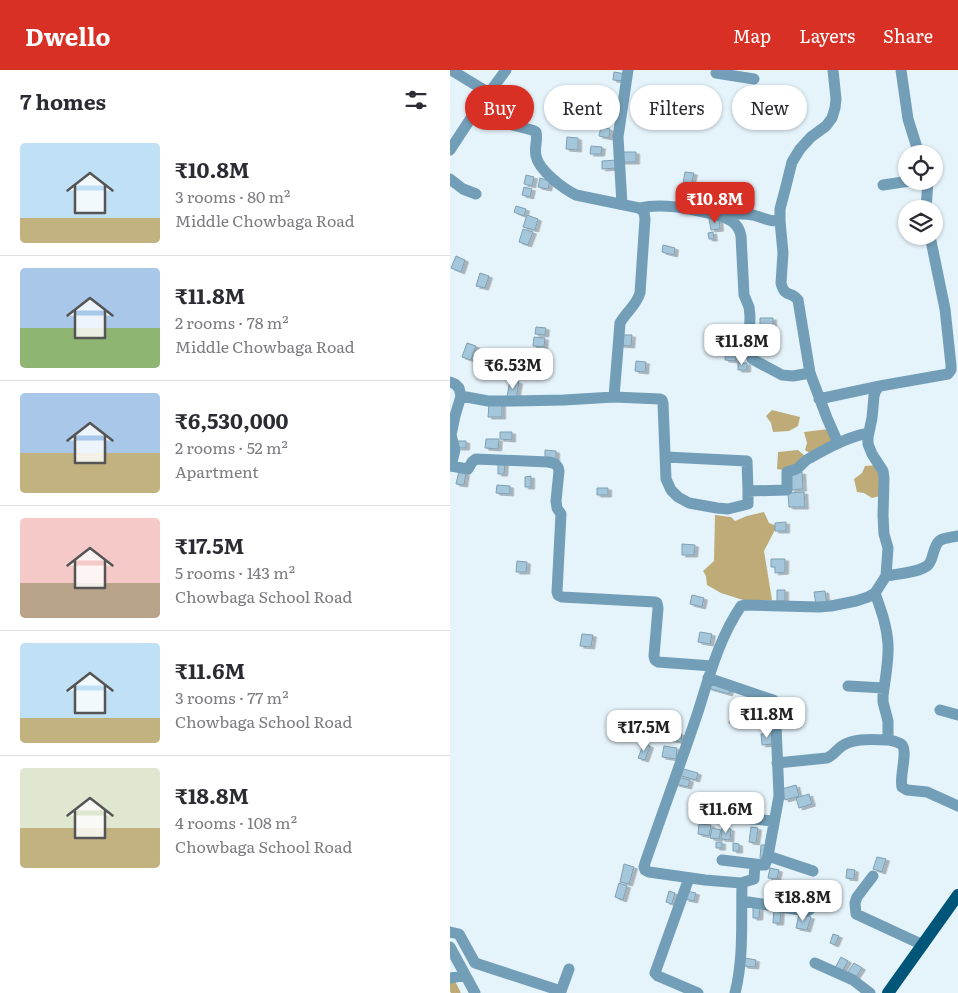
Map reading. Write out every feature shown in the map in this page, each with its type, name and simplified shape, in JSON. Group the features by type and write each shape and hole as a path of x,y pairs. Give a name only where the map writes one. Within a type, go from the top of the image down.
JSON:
{"main road":[{"path":"888,993 958,895"}],"street":[{"path":"451,70 476,85"},
{"path":"495,85 506,70"},
{"path":"622,204 618,138 628,70"},
{"path":"717,70 716,73 754,79"},
{"path":"833,70 836,99 832,118 826,126 811,137 800,149 792,162 780,209 780,221 783,253 781,283 783,291 794,295 798,300 810,373 838,443"},
{"path":"901,70 908,119 916,145"},
{"path":"450,150 465,127"},
{"path":"529,130 536,132 537,135 536,158 562,187 576,195 622,204 638,208 644,212 641,283 638,301 620,323 614,397"},
{"path":"450,179 464,189 476,194"},
{"path":"883,185 898,183"},
{"path":"638,208 650,205 666,205 716,215 730,219 735,223 740,230 744,295 749,307 750,316 749,349 752,359 782,375 793,376 810,373"},
{"path":"716,215 745,214 771,222 780,221"},
{"path":"819,399 940,376 948,374 951,370 950,344 945,309 932,245"},
{"path":"450,382 459,388 461,396 452,415 451,435 455,450 451,466 468,469 476,459 548,462 555,463 558,467 556,505 561,514 558,595 655,602 658,608 655,660 658,662 712,666"},
{"path":"755,864 754,879 741,883 648,872 644,867 712,666 726,631 739,609 743,605 831,606 856,601 875,593 886,576 888,558 887,541 883,529 882,506 884,478 883,471 868,444 874,396 880,386"},
{"path":"461,396 488,401 513,402 614,397 660,398 663,403 666,479 671,490 678,497 689,503 728,509 748,504 747,462 666,457"},
{"path":"748,491 787,490 787,472 797,469 810,457 838,443 860,434 869,433"},
{"path":"886,576 929,565 939,540 958,536"},
{"path":"875,593 884,621 888,643 883,702 887,714 889,740"},
{"path":"708,678 775,702 779,796 765,865 722,860"},
{"path":"848,686 884,688"},
{"path":"940,710 958,714"},
{"path":"777,763 827,758 848,742 889,740 900,743 903,747 902,787 908,790 927,792 958,806"},
{"path":"696,814 774,822"},
{"path":"768,856 813,871"},
{"path":"873,876 855,902 856,914 923,945"},
{"path":"689,878 655,973 698,993"},
{"path":"735,993 742,953 741,883"},
{"path":"742,900 807,911 812,907"},
{"path":"450,932 459,934 476,962 561,991 569,969"},
{"path":"450,946 457,977 478,992"},
{"path":"815,963 853,980 870,993"}],"shaded area":[{"path":"772,410 800,417 798,426 789,431 773,432 771,423 766,416"},
{"path":"829,429 835,436 826,448 811,454 805,450 807,443 804,432"},
{"path":"798,450 805,456 788,471 777,469 778,452"},
{"path":"878,465 880,496 872,498 864,493 857,492 854,479 862,473 865,466"},
{"path":"764,512 769,523 777,526 764,551 772,600 743,600 721,593 707,585 706,576 703,571 714,561 715,515 731,517 735,521"}],"building":[{"path":"614,72 626,74 625,81 613,80"},
{"path":"600,130 610,130 609,138 599,136"},
{"path":"567,137 578,138 578,150 566,149"},
{"path":"591,146 602,147 601,154 590,154"},
{"path":"620,152 636,152 636,162 620,162"},
{"path":"617,160 617,168 602,169 602,161"},
{"path":"685,172 694,173 690,190 682,189"},
{"path":"526,175 534,177 532,186 524,184"},
{"path":"540,178 550,181 548,189 538,187"},
{"path":"524,187 532,189 530,197 522,195"},
{"path":"516,206 526,209 524,216 514,212"},
{"path":"527,215 538,219 535,230 523,227"},
{"path":"719,218 720,229 711,230 709,219"},
{"path":"523,229 533,232 528,245 519,242"},
{"path":"713,232 714,239 709,239 708,233"},
{"path":"663,245 675,248 674,255 662,252"},
{"path":"456,256 465,260 461,272 451,268"},
{"path":"480,273 489,276 485,288 476,286"},
{"path":"760,318 773,318 773,328 760,328"},
{"path":"536,327 546,328 545,335 535,334"},
{"path":"619,335 632,335 631,346 618,345"},
{"path":"534,337 545,338 544,347 533,346"},
{"path":"467,343 476,346 471,360 462,357"},
{"path":"726,350 736,350 736,361 725,360"},
{"path":"636,361 646,362 645,372 635,371"},
{"path":"738,363 747,363 747,370 738,370"},
{"path":"510,380 519,382 516,399 507,397"},
{"path":"489,404 502,404 502,417 488,417"},
{"path":"500,432 512,432 512,440 500,439"},
{"path":"486,439 499,439 498,449 485,448"},
{"path":"458,441 466,441 466,448 458,448"},
{"path":"545,450 556,451 556,460 545,460"},
{"path":"498,462 505,462 504,474 498,474"},
{"path":"459,471 466,472 464,485 456,484"},
{"path":"802,472 803,489 791,490 790,473"},
{"path":"531,476 531,487 525,487 525,477"},
{"path":"497,485 510,486 510,494 496,493"},
{"path":"597,488 608,488 608,495 597,495"},
{"path":"804,492 805,507 789,507 788,493"},
{"path":"786,522 786,531 775,531 775,523"},
{"path":"682,544 695,545 694,555 682,555"},
{"path":"771,559 785,559 785,572 775,573 775,567 771,567"},
{"path":"517,561 527,562 526,572 516,572"},
{"path":"777,590 785,590 785,601 777,601"},
{"path":"825,591 827,604 816,605 814,592"},
{"path":"692,595 704,598 702,607 690,604"},
{"path":"700,632 712,634 710,644 698,642"},
{"path":"582,634 593,635 591,647 580,646"},
{"path":"710,681 731,686 729,694 708,688"},
{"path":"731,716 739,718 737,724 729,723"},
{"path":"637,722 647,725 645,734 634,732"},
{"path":"667,731 682,734 681,742 666,739"},
{"path":"772,733 773,744 762,745 761,734"},
{"path":"644,743 650,746 645,760 638,758"},
{"path":"664,746 677,748 676,759 662,757"},
{"path":"680,768 698,773 696,780 678,775"},
{"path":"677,777 690,780 688,787 675,784"},
{"path":"796,785 799,796 785,800 782,789"},
{"path":"809,794 812,804 799,808 796,798"},
{"path":"713,801 728,801 727,809 713,808"},
{"path":"744,802 759,803 759,811 744,810"},
{"path":"699,824 711,825 709,836 698,834"},
{"path":"751,827 758,828 756,843 749,842"},
{"path":"712,828 721,830 719,839 710,838"},
{"path":"722,828 731,829 730,840 721,839"},
{"path":"716,842 722,842 722,848 716,848"},
{"path":"733,843 739,844 739,851 733,851"},
{"path":"761,845 767,845 765,859 760,858"},
{"path":"877,857 886,859 882,872 873,869"},
{"path":"624,864 634,867 629,884 620,882"},
{"path":"770,868 779,870 777,879 768,878"},
{"path":"847,869 855,870 854,879 846,878"},
{"path":"769,882 778,882 779,893 769,893"},
{"path":"619,883 627,886 623,900 615,897"},
{"path":"669,891 675,893 672,904 666,902"},
{"path":"687,891 696,893 694,901 685,899"},
{"path":"753,905 760,906 759,918 753,918"},
{"path":"774,908 781,909 780,923 773,923"},
{"path":"799,914 811,917 807,930 796,928"},
{"path":"833,934 839,936 835,945 830,943"},
{"path":"841,957 848,961 842,972 835,968"},
{"path":"745,958 756,960 755,967 744,966"},
{"path":"854,963 862,968 856,977 848,972"}],"waterway":[{"path":"450,981 456,993"}]}
